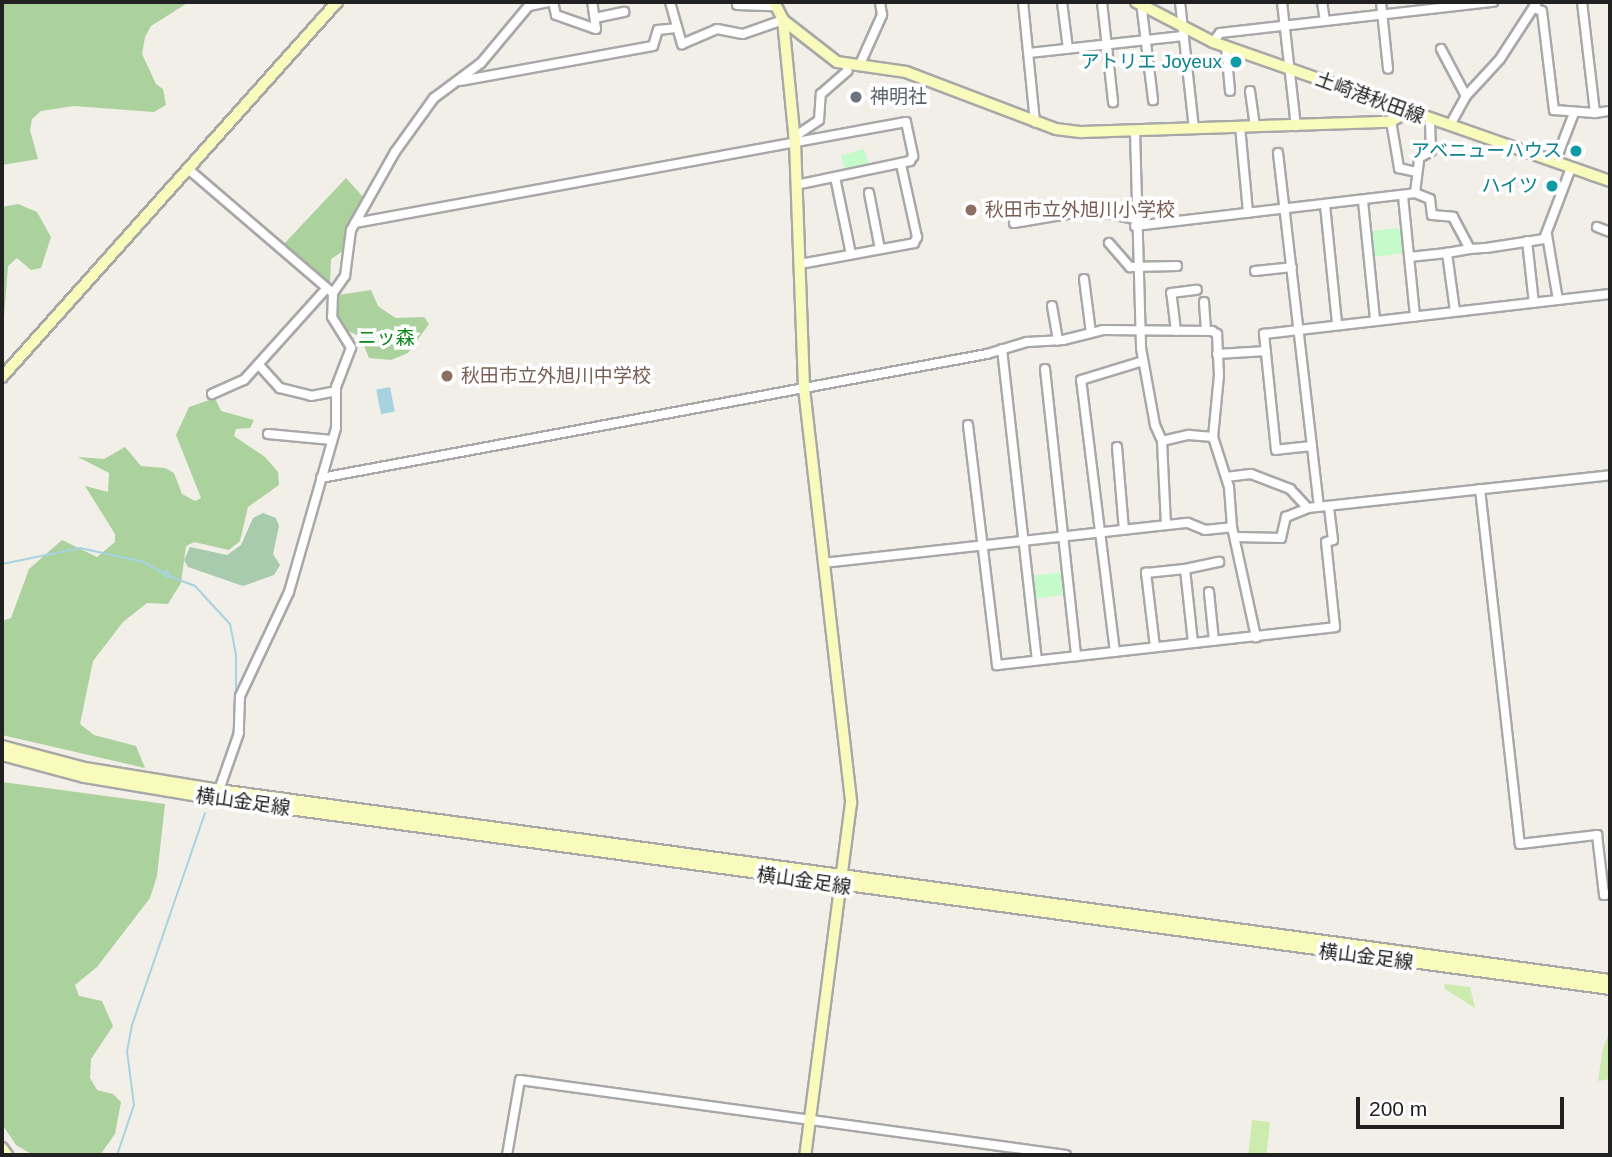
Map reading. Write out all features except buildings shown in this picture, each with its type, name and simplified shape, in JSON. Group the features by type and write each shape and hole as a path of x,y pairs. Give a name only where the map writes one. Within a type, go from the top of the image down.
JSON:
{"street":[{"path":"2,377 337,2"},
{"path":"212,394 244,380 345,276 355,223 395,152 434,98 494,50 531,4 551,2 556,15 596,29 592,2"},
{"path":"670,2 682,44 717,29 743,34 783,20"},
{"path":"860,64 883,15 880,2"},
{"path":"1023,2 1035,122"},
{"path":"1062,2 1068,48"},
{"path":"1102,2 1113,102"},
{"path":"1180,2 1194,128"},
{"path":"1282,2 1296,126"},
{"path":"1322,2 1325,20"},
{"path":"1381,2 1388,69"},
{"path":"1213,42 1220,33 1382,14 1420,6 1493,2"},
{"path":"1582,2 1595,113"},
{"path":"1139,3 1153,100"},
{"name":"土崎港秋田線","path":"1139,3 1184,34 1610,181"},
{"path":"737,5 774,4 783,20 830,58 947,85 1035,122 1082,132 1391,121 1408,112"},
{"path":"1450,125 1466,96 1500,59 1535,5 1542,11 1554,110 1574,113 1610,111"},
{"path":"595,18 624,12"},
{"path":"783,20 795,140 804,388 851,803 805,1155"},
{"path":"457,81 653,46 657,30 676,28"},
{"path":"1029,53 1184,34"},
{"path":"1226,47 1230,92"},
{"path":"1441,49 1466,96"},
{"path":"795,140 819,120 821,94 848,71 848,64"},
{"path":"1250,91 1255,126"},
{"path":"1555,162 1574,113"},
{"path":"1415,193 1419,158 1431,151 1430,119"},
{"path":"1391,121 1399,168 1417,172"},
{"path":"355,223 795,140 906,122 913,156 901,164 796,185"},
{"path":"1241,126 1248,213"},
{"path":"1135,131 1135,222 1143,361 1155,425 1163,441 1166,525"},
{"path":"1278,153 1319,507"},
{"path":"800,264 914,243 917,237 901,164"},
{"path":"1558,300 1547,235 1571,167"},
{"path":"187,168 330,291 331,317 351,348 336,391 332,439 289,592 240,696 239,733 219,790"},
{"path":"835,177 851,254"},
{"path":"869,193 880,249"},
{"path":"1014,223 1091,210 1135,222 1248,213 1415,193 1430,199 1432,215 1453,217 1470,249"},
{"path":"1403,196 1415,316"},
{"path":"1363,201 1375,320"},
{"path":"1325,205 1337,324"},
{"path":"1597,227 1610,232"},
{"path":"1409,257 1527,242 1547,235"},
{"path":"1527,242 1535,303"},
{"path":"1109,243 1130,267 1177,266"},
{"path":"1447,253 1455,311"},
{"path":"1255,271 1292,267"},
{"path":"1084,279 1091,333"},
{"path":"1176,331 1171,293 1197,290"},
{"path":"1312,446 1276,450 1264,334 1610,294"},
{"path":"1204,302 1206,331"},
{"path":"1052,306 1058,340"},
{"path":"321,478 1091,333 1141,329 1206,331 1217,334 1213,437 1226,477 1232,527 1256,637"},
{"path":"1002,349 1037,660"},
{"path":"1217,354 1266,351"},
{"path":"1115,652 1081,380 1143,361"},
{"path":"259,365 280,388 311,396 336,391"},
{"path":"1045,369 1076,656"},
{"path":"968,425 997,665 1335,627 1326,542 1333,541 1329,506"},
{"path":"268,434 332,439"},
{"path":"1163,441 1189,435 1213,437"},
{"path":"1117,447 1124,530"},
{"path":"1226,477 1251,474 1290,489 1308,508"},
{"path":"1236,537 1281,538 1286,517 1308,508 1610,475"},
{"path":"1480,489 1520,844 1597,835 1604,895 1610,894"},
{"path":"823,563 1188,523 1205,530 1232,527"},
{"path":"1155,648 1146,573 1219,562"},
{"path":"1185,569 1194,643"},
{"path":"1209,592 1214,641"},
{"name":"横山金足線","path":"2,746 85,768 219,790 1610,989"},
{"name":"横山金足線","path":"2,755 164,791 1610,980"},
{"path":"507,1155 520,1080 1066,1155"},
{"path":"2,1148 6,1155"}],"green space":[{"path":"2,2 189,2 151,26 145,37 142,54 156,84 163,89 166,105 154,112 74,106 41,111 32,119 30,130 38,159 2,165"},
{"path":"864,149 869,166 846,173 841,156"},
{"path":"346,178 364,198 343,251 331,259 330,286 282,246"},
{"path":"18,204 37,212 51,237 41,268 31,270 17,258 8,266 2,341 2,207"},
{"path":"1396,228 1404,233 1405,253 1374,257 1372,231"},
{"name":"ニッ森","path":"371,290 378,306 396,318 424,317 429,324 408,353 391,360 369,358 360,336 345,330 335,316 338,295"},
{"path":"215,398 221,411 254,420 250,428 236,429 234,436 265,457 278,472 279,485 248,507 240,541 229,550 194,542 186,546 181,583 168,604 147,603 123,622 93,661 80,724 94,735 136,746 145,768 2,735 2,621 11,618 29,569 62,540 97,557 115,542 115,534 85,486 108,492 109,473 78,457 104,459 125,447 141,466 165,468 174,473 182,494 195,501 201,498 176,435 189,407"},
{"path":"263,513 276,518 279,526 273,554 280,565 274,575 243,586 188,567 184,560 190,547 227,555 241,545 253,518"},
{"path":"1063,572 1066,595 1033,599 1030,576"},
{"path":"2,782 165,804 157,876 150,898 97,967 75,985 79,996 102,1001 113,1026 91,1059 90,1078 97,1090 113,1094 121,1102 115,1134 100,1155 33,1155 16,1145 2,1124"},
{"path":"1444,984 1470,987 1475,1008 1445,989"},
{"path":"1610,1032 1610,1079 1598,1081 1603,1048"},
{"path":"1252,1120 1270,1122 1266,1155 1248,1155"}],"water":[{"path":"390,387 395,412 381,414 376,390"}],"waterway":[{"path":"2,564 80,548 143,562 164,573"},
{"path":"166,571 170,574 167,577 164,574 166,571"},
{"path":"169,576 195,586 230,624 236,655 236,691"},
{"path":"220,774 235,726"},
{"path":"117,1155 134,1105 127,1051 132,1025 205,813"}],"place":[{"name":"アトリエ Joyeux","path":"1236,62"},
{"name":"神明社","path":"856,97"},
{"name":"アベニューハウス","path":"1576,151"},
{"name":"ハイツ","path":"1552,186"},
{"name":"秋田市立外旭川小学校","path":"971,210"},
{"name":"秋田市立外旭川中学校","path":"447,376"}]}
